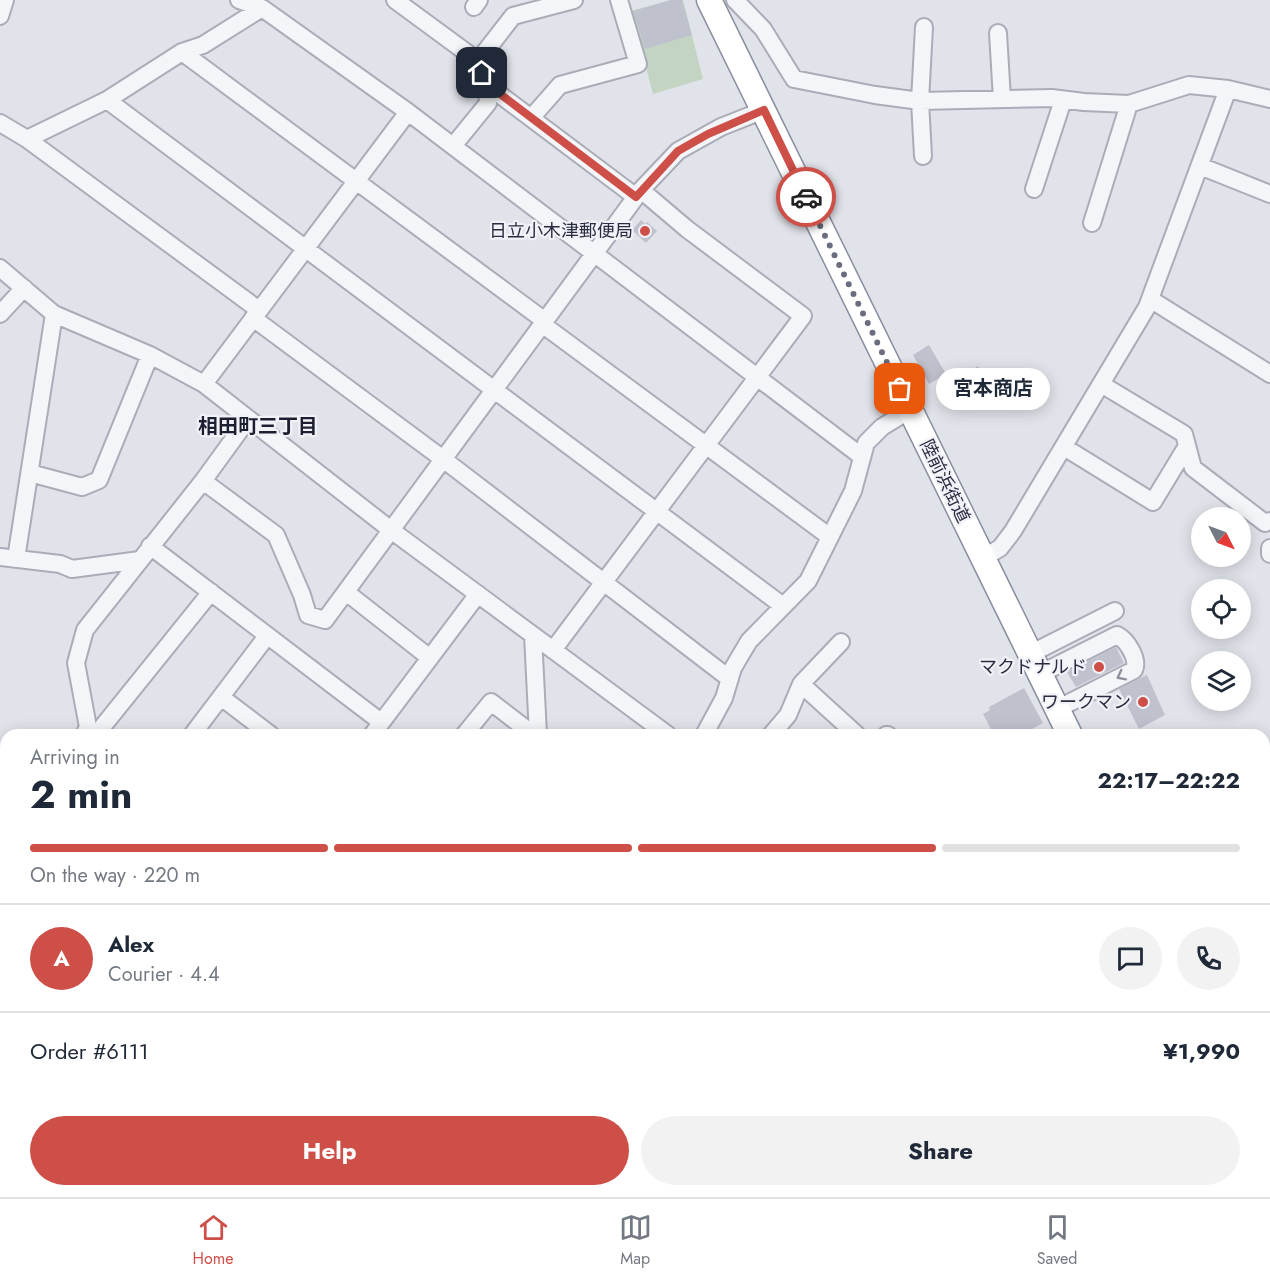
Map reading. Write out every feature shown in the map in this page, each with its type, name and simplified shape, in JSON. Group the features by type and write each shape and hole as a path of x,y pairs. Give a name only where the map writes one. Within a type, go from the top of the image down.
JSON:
{"highway":[{"name":"陸前浜街道","path":"709,0 1067,729"}],"street":[{"path":"0,16 4,0"},
{"path":"239,0 262,8 408,112 861,456"},
{"path":"395,0 478,61 487,84 488,103 453,146"},
{"path":"478,61 513,16 574,0"},
{"path":"532,117 560,86 639,64 619,0"},
{"path":"735,0 763,29 794,79 876,95 920,101 1002,99 1129,104 1189,85 1228,89 1270,99"},
{"path":"27,139 107,100 182,52 203,45 262,8"},
{"path":"923,156 920,101 924,27"},
{"path":"998,33 1002,99"},
{"path":"182,52 357,180 830,537"},
{"path":"487,84 803,316 553,650"},
{"path":"983,558 1000,548 1013,531 1150,299 1228,89"},
{"path":"107,100 783,606"},
{"path":"1034,189 1063,100"},
{"path":"1092,223 1129,104"},
{"path":"203,481 276,535 302,595 308,615 325,620 638,194 678,151 712,132 764,110"},
{"path":"204,384 408,112"},
{"path":"0,123 27,139 730,679"},
{"path":"1200,166 1270,194"},
{"path":"0,268 54,314 150,355 204,384 391,530 660,729"},
{"path":"0,314 24,288"},
{"path":"1150,299 1270,374"},
{"path":"54,314 30,473 8,558 60,564 72,569 140,560"},
{"path":"30,473 82,487 99,480 150,355"},
{"path":"1101,384 1184,434 1193,468 1265,523 1270,521"},
{"path":"708,729 724,698 733,668 748,641 808,581 853,491 861,456 872,435 882,426 910,410"},
{"path":"87,729 76,663 85,630 203,481 248,419"},
{"path":"1064,447 1153,502 1187,446"},
{"path":"150,546 267,636 377,729 478,594"},
{"path":"1270,548 1270,554"},
{"path":"346,591 430,658"},
{"path":"110,729 211,592"},
{"path":"1035,664 1111,613 1117,635"},
{"path":"533,635 536,729"},
{"path":"1035,664 1117,635 1123,638 1137,664 1134,670 1056,706 1054,729"},
{"path":"197,729 267,636"},
{"path":"776,729 788,715 801,684 841,642"},
{"path":"801,684 850,729"},
{"path":"221,697 263,729"},
{"path":"469,729 492,702 528,729"},
{"path":"85,712 108,729"}],"green space":[{"path":"671,0 683,0 703,79 653,94 631,11"}],"building":[{"path":"671,0 682,0 692,35 645,49 633,11"},
{"path":"641,220 657,231 646,243 632,230"},
{"path":"929,345 946,374 929,384 913,355"},
{"path":"977,366 1005,387 989,409 959,388"},
{"name":"マクドナルド","path":"1116,647 1124,663 1076,687 1067,672"},
{"name":"ワークマン","path":"1147,675 1165,715 1139,729 1119,689"},
{"path":"1024,688 1043,723 1032,729 991,729 983,714 990,710 989,707"}],"way so far":[{"path":"806,197 900,389"}],"place":[{"name":"日立小木津郵便局","path":"645,231"},
{"name":"宮本商店","path":"900,389"},
{"name":"マクドナルド","path":"1099,667"},
{"name":"ワークマン","path":"1143,702"}],"district":[{"name":"相田町三丁目","path":"258,426"}],"route":[{"path":"482,73 487,84 636,197 678,151 722,127 764,110 806,197"}]}
